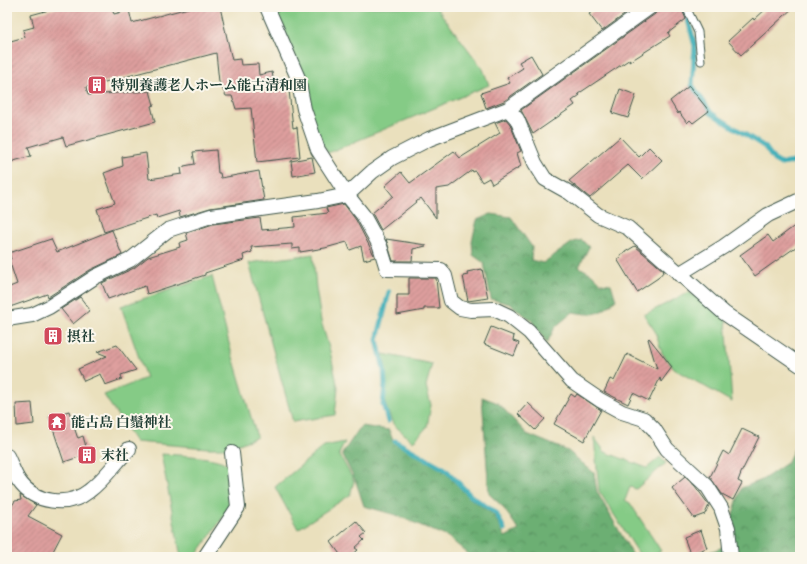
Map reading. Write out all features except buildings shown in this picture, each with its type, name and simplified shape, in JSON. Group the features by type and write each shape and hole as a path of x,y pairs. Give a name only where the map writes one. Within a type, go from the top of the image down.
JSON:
{"street":[{"path":"267,7 298,78 304,109 318,150 347,195 363,215 380,246 387,269 441,270 445,276 451,301 460,308 471,310 494,308 509,316 529,332 577,384 622,412 644,419 654,430 667,449 707,486 721,508 728,528 731,557"},
{"path":"9,321 32,315 49,307 95,277 130,260 168,230 211,216 318,201 347,195 372,172 392,158 429,139 508,109 650,7"},
{"path":"508,109 517,119 535,162 545,179 570,193 598,215 628,228 724,313 800,365"},
{"path":"679,274 723,247 768,215 800,200"},
{"path":"7,456 18,480 26,489 48,501 70,500 88,492 106,476 129,449"},
{"path":"205,557 238,507 232,452"}],"lane":[{"path":"686,7 698,32 701,62"}],"green space":[{"path":"273,7 436,7 483,69 489,85 328,153 319,140"},
{"path":"491,214 511,217 532,247 531,260 543,263 573,242 582,240 589,247 579,267 592,274 601,283 611,284 616,300 605,309 596,313 587,314 573,312 555,327 547,343 531,320 510,304 491,299 484,263 473,255 472,241 477,220"},
{"path":"313,254 321,321 330,351 338,388 335,415 293,422 249,263"},
{"path":"212,276 230,347 257,437 229,448 208,448 135,442 104,395 146,378 121,306"},
{"path":"689,292 726,319 732,402 674,369 662,353 655,331 644,315"},
{"path":"383,354 432,364 426,386 431,405 427,427 413,442 393,424 385,404 386,370"},
{"path":"482,397 498,403 527,434 568,451 594,473 597,492 634,557 472,557 448,537 396,515 364,506 356,482 342,454 361,426 389,430 393,441 444,471 470,498 494,515 505,537 519,530 502,506 489,494"},
{"path":"594,437 605,452 647,468 660,457 666,463 636,489 630,487 625,500 630,503 661,551 647,557 641,557 599,491"},
{"path":"800,437 800,557 696,557 723,547 741,488 762,480 787,463"},
{"path":"345,442 339,454 354,481 350,495 298,529 275,487 324,446"},
{"path":"161,454 208,458 225,463 230,469 232,478 233,503 195,557 181,557"}],"waterway":[{"path":"682,7 686,12 695,46 692,85 711,113 765,147 774,160 781,164 800,161"},
{"path":"388,421 383,404 385,385 384,370 377,340 389,292"},
{"path":"395,441 445,469 471,496 496,513 504,529"}],"place":[{"name":"特別養護老人ホーム能古清和園","path":"97,85"},
{"name":"摂社","path":"53,336"},
{"name":"能古島 白鬚神社","path":"57,422"},
{"name":"末社","path":"87,455"}]}
